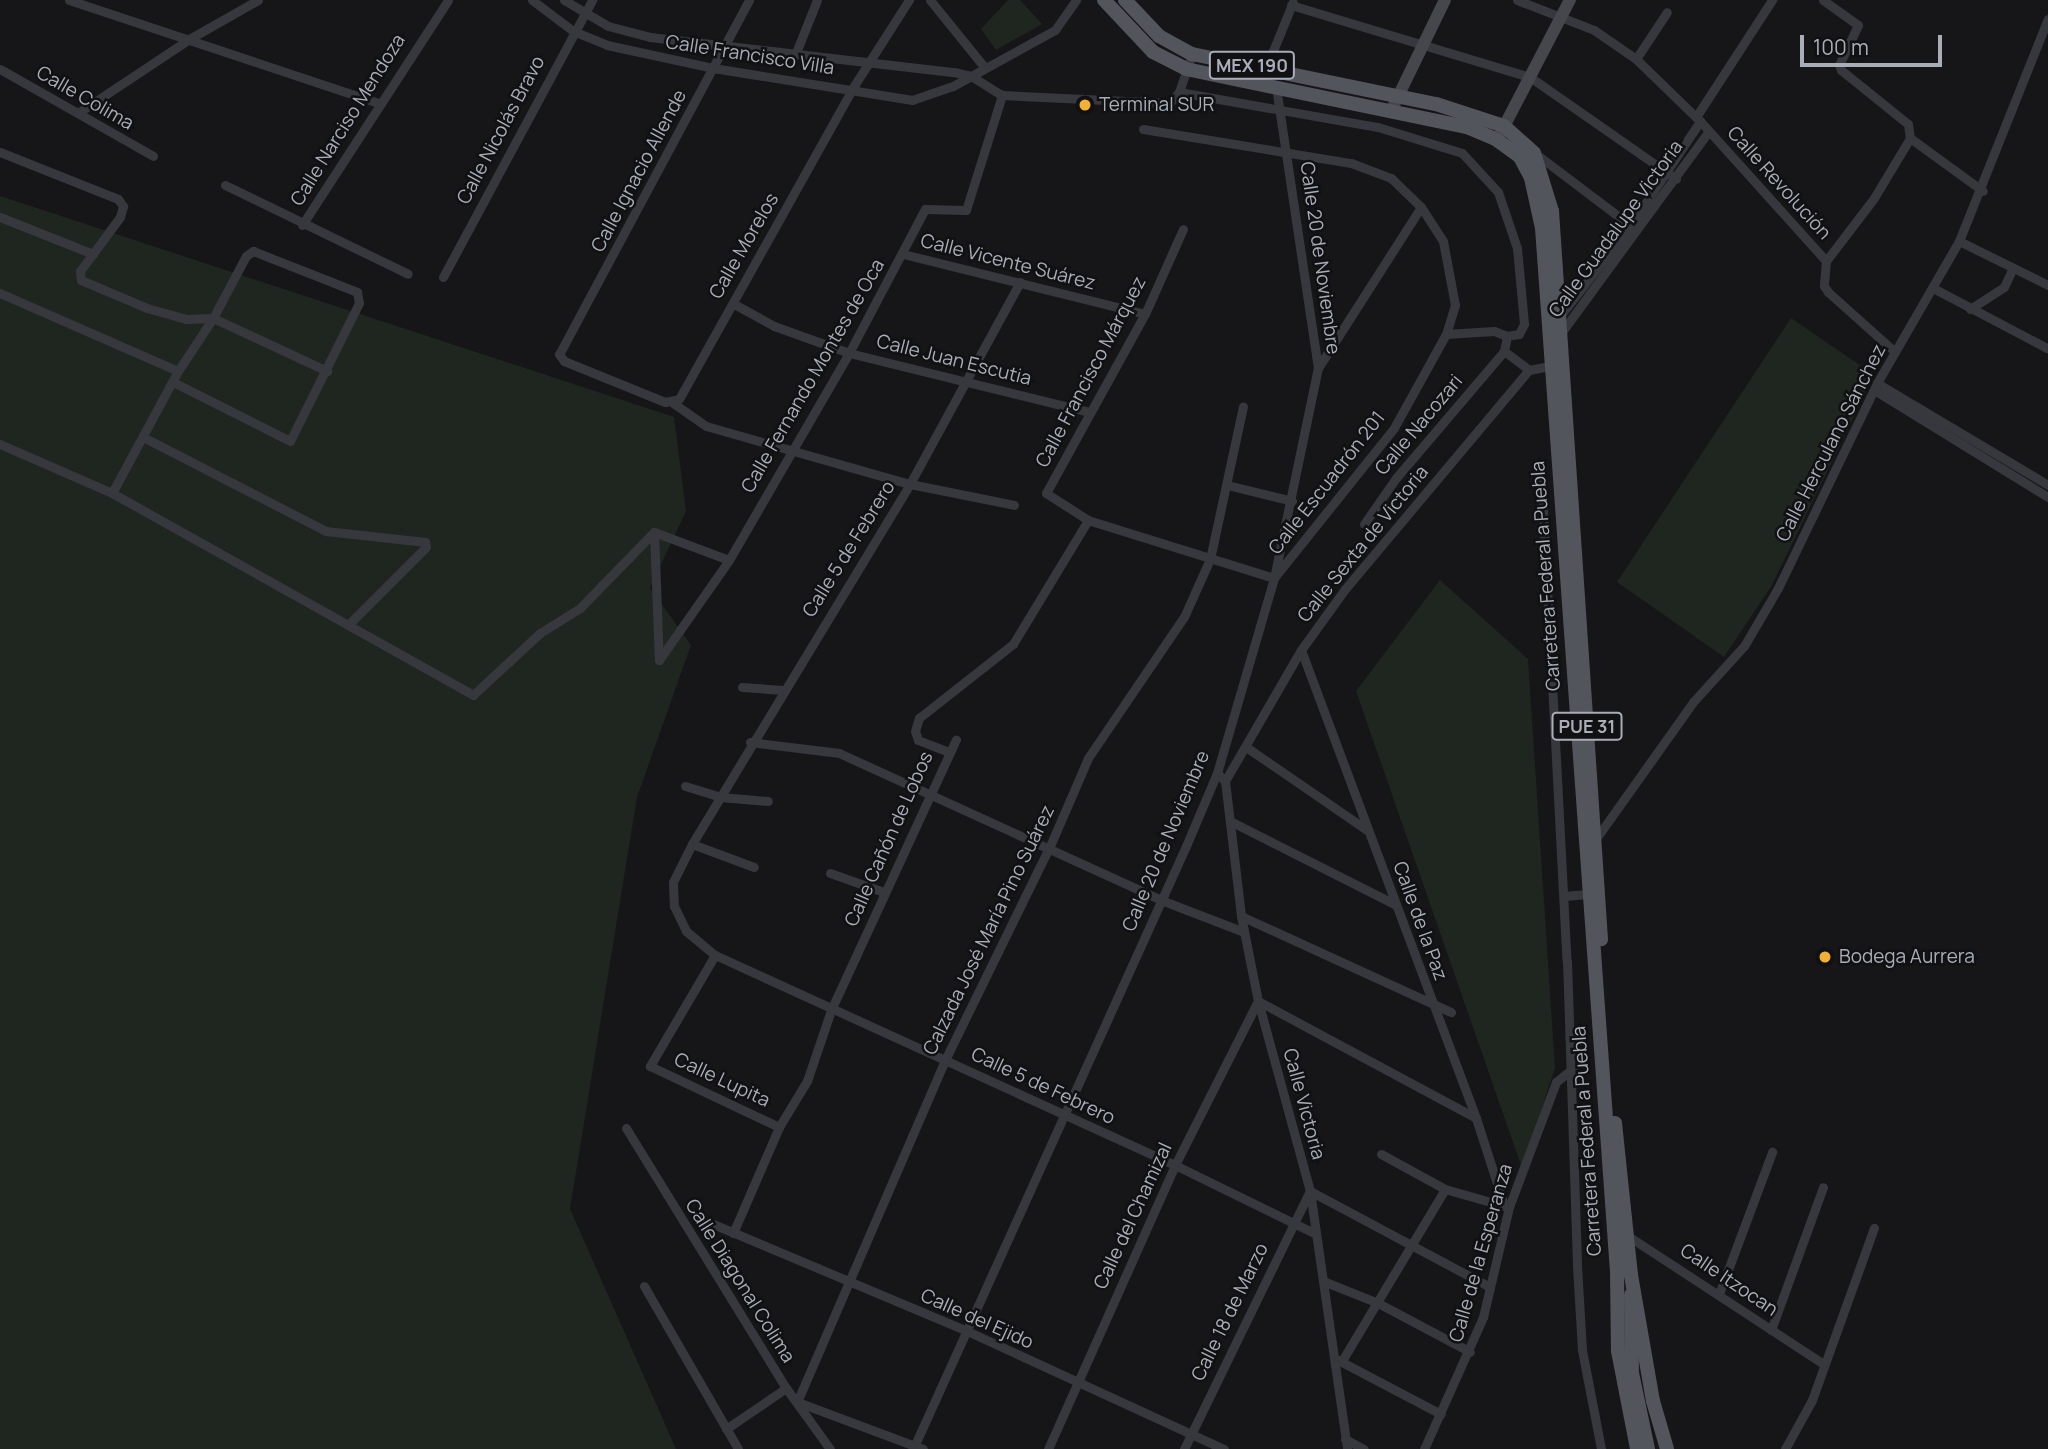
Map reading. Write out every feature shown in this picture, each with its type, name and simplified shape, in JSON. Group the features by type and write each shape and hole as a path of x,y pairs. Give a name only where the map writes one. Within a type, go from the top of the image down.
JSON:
{"main road":[{"name":"Carretera Federal a Puebla","path":"1105,0 1133,23 1174,47 1192,54 1397,93 1504,126 1534,153 1552,211 1552,296 1560,316 1549,344 1557,364"},
{"name":"Carretera Federal a Puebla","path":"1125,0 1133,23 1153,52 1186,69 1392,109 1467,127 1497,140 1520,158 1531,178 1542,228 1555,330 1590,842 1611,1087 1620,1234 1618,1351 1637,1449"},
{"name":"Carretera Federal a Puebla","path":"1590,842 1588,894 1620,1234 1631,1275 1653,1401 1667,1449"},
{"path":"1631,1275 1632,1373 1648,1449"}],"street":[{"path":"69,0 191,38 378,103"},
{"path":"78,113 191,38 258,0"},
{"name":"Calle Narciso Mendoza","path":"302,225 378,103 448,0"},
{"name":"Calle Francisco Villa","path":"532,0 573,31 619,48 713,68 912,100 971,76 1055,30 1076,0"},
{"name":"Calle Francisco Villa","path":"564,0 608,26 650,37 971,76"},
{"name":"Calle Nicolás Bravo","path":"443,277 592,0"},
{"name":"Calle Ignacio Allende","path":"673,403 559,356 568,332 608,269 722,46 749,0"},
{"path":"795,55 817,0"},
{"name":"Calle Morelos","path":"673,403 734,304 852,89 909,0"},
{"path":"930,0 985,68"},
{"path":"1133,23 1142,0"},
{"path":"1392,109 1397,93 1445,0"},
{"name":"Calle Revolución","path":"1517,0 1594,30 1636,59 1698,119 1826,261 1824,286 1828,292 1895,352"},
{"path":"1497,140 1570,0"},
{"name":"Calle Guadalupe Victoria","path":"1555,330 1635,228 1698,119 1772,0"},
{"path":"1823,0 1858,25 1839,68 1908,124 1910,138 1874,198 1826,261"},
{"path":"1266,68 1292,3 1422,46 1530,77 1676,179"},
{"path":"1636,59 1667,12"},
{"name":"Calle Herculano Sánchez","path":"1590,842 1693,702 1744,646 1778,588 1875,387 1959,242 1983,191 2014,97 2048,19"},
{"path":"971,76 1002,95 1170,103 1179,92 1192,54"},
{"name":"Calle Colima","path":"0,69 153,156"},
{"name":"Calle 20 de Noviembre","path":"917,1448 965,1330 1217,773 1274,578 1318,368 1276,86"},
{"path":"1179,92 1378,127 1462,153 1498,192 1517,248 1524,324 1519,334 1507,336 1494,331 1446,334"},
{"name":"Calle Fernando Montes de Oca","path":"654,532 659,660 729,560 849,352 925,208 966,210 1002,95"},
{"name":"Calle Escuadrón 201","path":"1143,129 1288,156 1351,163 1391,178 1420,206 1443,242 1452,271 1455,305 1446,334 1394,428 1274,578"},
{"name":"Calle Guadalupe Victoria","path":"1560,316 1676,179 1708,132"},
{"path":"1910,138 1983,191"},
{"path":"0,152 118,199 123,206 120,217 80,271 81,279 148,308 186,319 213,318 327,372"},
{"path":"1534,153 1635,228"},
{"path":"225,185 302,225 408,274"},
{"path":"1318,368 1420,206"},
{"path":"0,216 93,254"},
{"name":"Calle Francisco Márquez","path":"1088,520 1046,493 1145,314 1182,229"},
{"path":"1959,242 2012,270 2048,285"},
{"path":"113,493 178,371 213,318 246,256 253,251 357,292 359,303 327,372 290,441 173,382"},
{"name":"Calle Vicente Suárez","path":"903,254 1145,314"},
{"path":"1970,309 2004,287 2012,270"},
{"name":"Calle 5 de Febrero","path":"1020,282 910,484 750,742 692,844 673,882 674,906 685,930 715,955 1175,1165 1316,1234"},
{"path":"1933,288 2047,348"},
{"path":"0,293 178,371"},
{"name":"Calle Juan Escutia","path":"734,304 774,326 849,352 1090,412"},
{"path":"1507,336 1504,351 1529,370 1557,364"},
{"name":"Calle Nacozari","path":"1364,524 1396,478 1504,351"},
{"name":"Calle Sexta de Victoria","path":"1225,781 1301,650 1345,589 1529,370"},
{"path":"1875,387 2048,485"},
{"path":"1875,387 2048,497"},
{"path":"673,403 706,426 790,451 852,464 910,484 1014,505"},
{"name":"Calzada José María Pino Suárez","path":"797,1402 851,1283 945,1060 1050,846 1088,758 1184,617 1210,559 1243,407"},
{"path":"143,437 326,531 425,542 426,547 348,625"},
{"path":"0,444 113,493 473,695 540,633 580,608 654,532 729,560"},
{"path":"1541,473 1564,896 1582,1350 1601,1449"},
{"path":"1227,485 1292,501"},
{"path":"1088,520 1274,578"},
{"name":"Calle Cañón de Lobos","path":"733,1233 779,1127 807,1081 831,1010 949,752 918,740 915,731 919,718 1013,644 1088,520"},
{"name":"Calle de la Paz","path":"1301,650 1476,1118 1506,1206"},
{"path":"742,687 783,690"},
{"path":"949,752 956,739"},
{"path":"750,742 839,753 933,792 1161,900 1244,932"},
{"path":"1247,747 1368,831"},
{"path":"1217,773 1225,781"},
{"name":"Calle Victoria","path":"1225,781 1241,916 1258,1001 1310,1191 1338,1360 1346,1444"},
{"path":"685,786 720,797 768,801"},
{"path":"1230,821 1396,905"},
{"path":"692,844 754,867"},
{"path":"830,873 884,892"},
{"path":"1564,896 1588,894"},
{"path":"1241,916 1433,1008 1451,1012"},
{"name":"Calle Lupita","path":"715,955 650,1066 779,1127"},
{"path":"1258,1001 1476,1118"},
{"name":"Calle del Chamizal","path":"1048,1449 1175,1165 1258,1001"},
{"name":"Calle de la Esperanza","path":"1424,1449 1471,1352 1490,1287 1506,1206 1556,1082 1572,1069"},
{"name":"Calle Diagonal Colima","path":"626,1128 786,1388 830,1449"},
{"path":"1719,1294 1772,1152"},
{"path":"1381,1154 1445,1189 1506,1206"},
{"path":"1772,1330 1823,1187"},
{"path":"1441,1414 1338,1360 1378,1303 1445,1189"},
{"path":"1310,1191 1490,1287"},
{"name":"Calle 18 de Marzo","path":"1184,1449 1292,1222 1310,1191"},
{"name":"Calle del Ejido","path":"713,1224 965,1330 1076,1384 1224,1449"},
{"path":"1785,1449 1812,1400 1822,1363 1874,1228"},
{"name":"Calle Itzocan","path":"1620,1234 1719,1294 1822,1363"},
{"path":"1323,1281 1378,1303 1471,1352"},
{"path":"644,1286 738,1449"},
{"path":"726,1429 786,1388"},
{"path":"797,1402 917,1448"},
{"path":"1346,1444 1364,1449"}],"shaded area":[{"path":"1008,0 1020,0 1042,24 996,50 981,29"},
{"path":"0,196 674,417 686,511 650,588 691,645 637,797 570,1209 676,1449 0,1449"},
{"path":"1791,318 1874,375 1772,585 1724,657 1617,582"},
{"path":"1440,580 1528,659 1555,1068 1522,1168 1356,691"}],"place":[{"name":"Terminal SUR","path":"1085,105"},
{"name":"Bodega Aurrera","path":"1825,957"}]}
